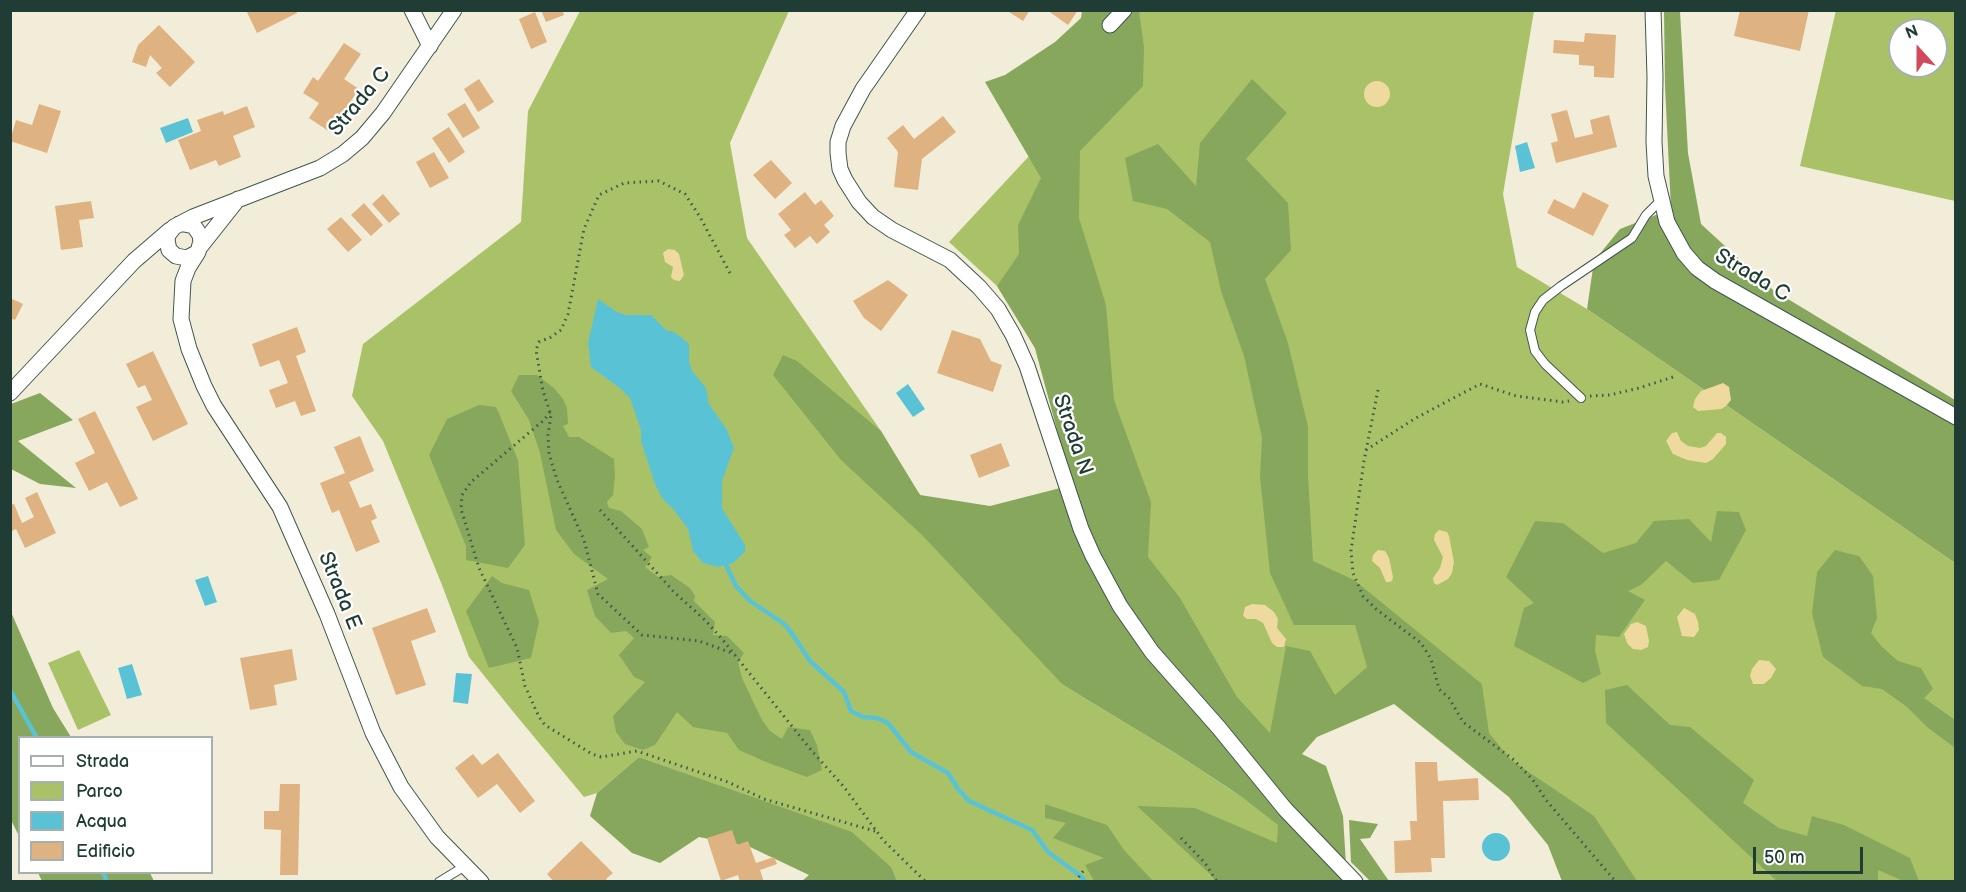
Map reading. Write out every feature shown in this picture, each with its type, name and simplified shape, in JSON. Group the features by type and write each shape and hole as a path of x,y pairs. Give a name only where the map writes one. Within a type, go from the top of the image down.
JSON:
{"street":[{"path":"412,10 430,46"},
{"name":"Strada C","path":"10,393 139,256 174,227 237,199 320,168 348,151 383,113 454,10"},
{"name":"Strada N","path":"918,10 863,89 843,126 838,142 838,158 845,180 859,202 873,217 892,230 950,261 979,287 998,309 1027,366 1089,547 1120,606 1152,652 1219,728 1285,809 1355,882"},
{"path":"1110,25 1124,10"},
{"name":"Strada C","path":"1653,10 1654,159 1661,200 1677,244 1690,261 1706,275 1956,417"},
{"path":"139,256 153,251 171,252 187,258 199,249 237,199"},
{"path":"171,252 166,240 174,227 189,224 198,230 201,241 199,249"},
{"name":"Strada E","path":"181,303 183,281 199,249"},
{"name":"Strada E","path":"171,252 181,303 184,336 204,386 214,406 280,507 387,761 417,811 437,837 481,882"}],"lane":[{"path":"1581,398 1545,364 1535,351 1530,330 1535,312 1543,300 1632,238 1646,215 1661,200"},
{"path":"439,882 465,866"}],"path":[{"path":"730,273 685,194 660,181 624,183 599,195 584,229 568,314 561,330 539,342 536,350 543,391 550,411 549,454 557,480 584,540 598,594 642,635 699,641 735,654"},
{"path":"1366,450 1414,419 1480,384 1516,396 1563,402 1639,388 1676,376"},
{"path":"1378,390 1366,450 1351,551 1353,573 1363,596 1376,609 1421,643 1431,659 1439,689 1449,698 1463,722 1514,760 1616,882"},
{"path":"550,411 544,420 471,482 462,495 461,509 479,568 517,648 525,686 545,725 592,754 601,757 637,751 728,782 764,799 878,832"},
{"path":"544,420 550,423"},
{"path":"600,510 675,593 705,620 735,654 878,832 926,882"},
{"path":"1181,838 1205,862 1217,882"},
{"path":"1075,881 1084,870"}],"green space":[{"path":"1836,10 1955,11 1955,201 1800,166"},
{"path":"580,11 789,11 730,143 747,238 881,431 916,489 1063,685 1285,821 1285,881 897,881 892,868 743,794 639,757 597,793 584,797 515,714 469,657 383,441 352,396 363,344 521,222 528,111"},
{"path":"1082,11 1139,11 1144,47 1143,86 1080,151 1079,218 1106,305 1114,400 1151,502 1148,557 1180,598 1237,697 1270,733 1286,646 1310,651 1335,695 1367,667 1355,625 1294,625 1270,573 1260,477 1262,438 1244,356 1221,291 1210,242 1167,209 1133,201 1125,158 1158,144 1196,186 1200,143 1252,79 1287,113 1246,159 1288,203 1291,250 1265,279 1288,343 1308,427 1313,561 1354,580 1482,684 1489,733 1511,760 1594,816 1637,881 1562,881 1548,845 1509,797 1394,704 1317,737 1302,754 1326,766 1343,816 1347,881 1215,881 1137,806 1195,808 1277,843 1278,825 1242,797 1175,753 1063,685 923,536 841,460 773,375 783,355 797,361 881,431 920,495 990,506 1072,485 1035,348 997,286 1019,254 1018,225 1041,178 985,82 1005,75 1055,42 1081,18"},
{"path":"1136,11 1534,11 1503,194 1517,267 1587,309 1955,563 1955,881 1562,881 1548,845 1509,797 1394,703 1299,718 1269,762 1072,485 1035,348 997,286 949,242 1045,139"},
{"path":"1664,11 1680,11 1688,153 1701,224 1773,290 1955,400 1955,563 1587,309 1594,261 1620,229 1671,209"},
{"path":"519,375 537,375 554,388 567,408 568,424 563,426 569,437 579,437 614,459 613,495 607,502 609,508 621,511 642,529 649,547 643,550 652,557 645,567 658,577 671,575 690,588 695,596 694,601 715,622 713,635 727,636 744,653 738,662 742,678 762,720 770,731 782,739 788,727 810,730 817,745 822,770 807,777 766,762 739,750 727,733 693,727 677,712 655,745 643,750 625,744 616,732 613,716 645,682 634,677 619,655 634,638 626,631 611,633 595,616 587,590 608,579 574,554 556,530 540,453 529,420 511,391"},
{"path":"40,393 73,420 18,441 76,488 40,484 11,469 11,404"},
{"path":"479,405 496,407 518,460 525,545 508,568 466,560 466,546 429,455 447,419"},
{"path":"1717,511 1739,512 1746,530 1719,580 1693,583 1666,561 1641,585 1628,591 1645,600 1619,637 1596,635 1595,651 1601,674 1583,683 1514,646 1524,608 1534,603 1506,577 1535,521 1563,523 1603,553 1636,543 1654,521 1689,519 1711,542"},
{"path":"1835,550 1859,556 1873,576 1877,618 1871,633 1898,661 1921,668 1933,689 1924,698 1955,720 1955,748 1882,689 1862,686 1823,657 1812,613 1817,572"},
{"path":"492,576 502,583 529,590 539,622 531,658 489,668 466,611"},
{"path":"11,612 53,708 70,736 18,736 18,834 10,818"},
{"path":"79,650 111,715 78,730 48,663"},
{"path":"1627,685 1670,725 1690,727 1754,780 1743,803 1779,828 1807,836 1812,816 1844,825 1910,858 1919,881 1903,881 1878,870 1878,881 1777,881 1606,723 1605,690"},
{"path":"639,757 852,832 892,868 897,881 802,881 809,875 750,847 699,837 660,863 632,853 590,816 597,793"},
{"path":"1045,804 1107,825 1124,850 1153,881 1094,881 1085,865 1104,858 1053,838 1066,823 1045,818"},
{"path":"1349,820 1378,824 1370,838 1360,839 1389,881 1370,881 1351,862"},
{"path":"38,874 150,874 154,881 42,881"}],"sand":[{"path":"1377,81 1386,85 1390,94 1386,103 1377,107 1368,103 1364,94 1368,85"},
{"path":"668,249 675,250 679,254 684,275 680,281 671,277 673,267 665,262 663,253"},
{"path":"1723,383 1729,387 1731,400 1726,406 1721,409 1698,411 1693,407 1701,391"},
{"path":"1677,432 1681,441 1688,446 1700,448 1706,446 1717,433 1726,437 1726,444 1713,459 1706,463 1687,460 1673,454 1666,441 1672,433"},
{"path":"1439,530 1447,532 1449,536 1454,562 1448,579 1437,585 1433,578 1440,568 1443,557 1434,540"},
{"path":"1378,550 1385,551 1389,558 1392,581 1386,582 1380,568 1372,561 1373,555"},
{"path":"1252,604 1265,605 1274,612 1278,619 1277,628 1286,639 1284,647 1277,647 1272,643 1263,623 1243,616 1245,607"},
{"path":"1684,608 1695,614 1698,622 1699,630 1694,637 1682,636 1677,617"},
{"path":"1637,622 1646,626 1649,641 1648,647 1641,650 1633,649 1627,643 1624,634 1631,624"},
{"path":"1759,660 1769,661 1776,669 1764,684 1753,684 1750,676"}],"water":[{"path":"188,118 193,132 166,143 160,128"},
{"path":"1527,142 1535,168 1520,172 1515,146"},
{"path":"598,299 617,312 626,315 651,315 667,331 672,331 689,344 689,361 692,371 706,388 709,404 727,430 734,448 722,481 722,508 745,545 745,552 733,563 718,567 703,563 693,551 688,529 662,498 655,484 630,398 591,367 588,343"},
{"path":"908,384 925,409 913,417 896,393"},
{"path":"208,576 217,602 205,606 195,580"},
{"path":"132,664 142,695 127,699 118,668"},
{"path":"456,673 472,674 468,704 453,702"},
{"path":"1496,833 1506,837 1510,847 1506,857 1496,861 1486,857 1482,847 1486,837"}],"building":[{"path":"246,10 296,10 297,13 257,33"},
{"path":"541,10 562,10 564,15 546,22"},
{"path":"1010,10 1030,10 1023,21 1009,12"},
{"path":"1047,10 1078,10 1068,25"},
{"path":"1740,10 1809,10 1800,51 1734,36"},
{"path":"535,12 547,42 531,49 519,19"},
{"path":"159,25 195,62 170,87 156,73 162,68 150,55 146,67 132,62 138,45"},
{"path":"1585,33 1616,35 1614,78 1594,77 1594,66 1579,65 1579,55 1553,53 1554,40 1584,42"},
{"path":"344,43 361,54 344,79 359,89 330,132 309,118 319,103 303,93 313,77 318,81"},
{"path":"479,79 494,102 478,112 464,89"},
{"path":"465,103 480,128 463,138 447,114"},
{"path":"39,104 61,111 47,153 10,141 16,120 32,125"},
{"path":"247,106 255,127 233,136 241,157 219,166 216,160 190,170 178,140 201,131 197,120 223,111 224,115"},
{"path":"1567,110 1575,138 1593,134 1590,120 1609,115 1617,147 1556,163 1551,143 1558,141 1551,114"},
{"path":"943,116 956,132 922,159 918,190 894,187 898,152 887,138 903,125 914,139"},
{"path":"449,127 465,152 449,163 432,138"},
{"path":"434,152 449,178 430,188 416,162"},
{"path":"771,160 792,183 775,199 753,175"},
{"path":"805,192 815,205 821,200 834,216 824,225 830,232 817,244 810,236 795,248 784,235 791,230 778,214"},
{"path":"1583,192 1609,205 1593,236 1547,213 1554,199 1574,209"},
{"path":"383,194 400,214 389,223 372,204"},
{"path":"91,201 94,218 79,220 83,247 61,250 55,206"},
{"path":"364,203 383,225 371,236 351,215"},
{"path":"341,217 362,240 348,252 327,229"},
{"path":"888,280 908,295 881,331 864,318 853,301"},
{"path":"10,298 23,304 15,320 10,318"},
{"path":"297,327 306,352 296,356 316,411 301,416 295,401 276,408 269,390 288,383 279,360 260,367 252,344"},
{"path":"952,330 980,339 991,361 1002,365 993,392 937,373"},
{"path":"153,351 188,424 153,441 136,407 152,400 145,385 138,388 126,364"},
{"path":"95,411 138,499 120,507 107,482 89,491 75,463 95,453 78,419"},
{"path":"360,436 374,471 349,482 360,508 371,504 377,518 371,521 380,542 356,552 339,510 332,513 320,483 345,473 334,447"},
{"path":"1001,443 1010,466 979,478 970,455"},
{"path":"37,492 56,533 25,548 16,529 10,532 10,505 14,504 22,523 34,517 25,498"},
{"path":"427,608 436,632 411,641 426,685 396,695 372,628"},
{"path":"292,649 297,680 274,685 277,705 250,710 240,658"},
{"path":"498,753 535,801 520,813 497,784 478,798 455,768 473,754 482,765"},
{"path":"1415,762 1437,762 1438,781 1478,778 1479,800 1443,801 1445,858 1431,858 1432,872 1395,873 1394,841 1411,840 1410,821 1417,821"},
{"path":"280,784 300,784 298,875 280,875 281,830 264,829 264,811 279,811"},
{"path":"732,830 737,845 748,841 756,863 774,857 777,864 760,870 764,882 740,882 738,875 721,881 707,838"},
{"path":"581,841 613,873 606,879 609,882 554,882 547,874"}],"waterway":[{"path":"726,565 736,586 750,601 783,623 810,661 844,692 851,711 863,717 877,718 888,723 911,752 948,773 969,801 1032,830 1048,852 1082,877 1085,882"},
{"path":"10,690 36,736"},
{"path":"104,874 107,882"}]}
